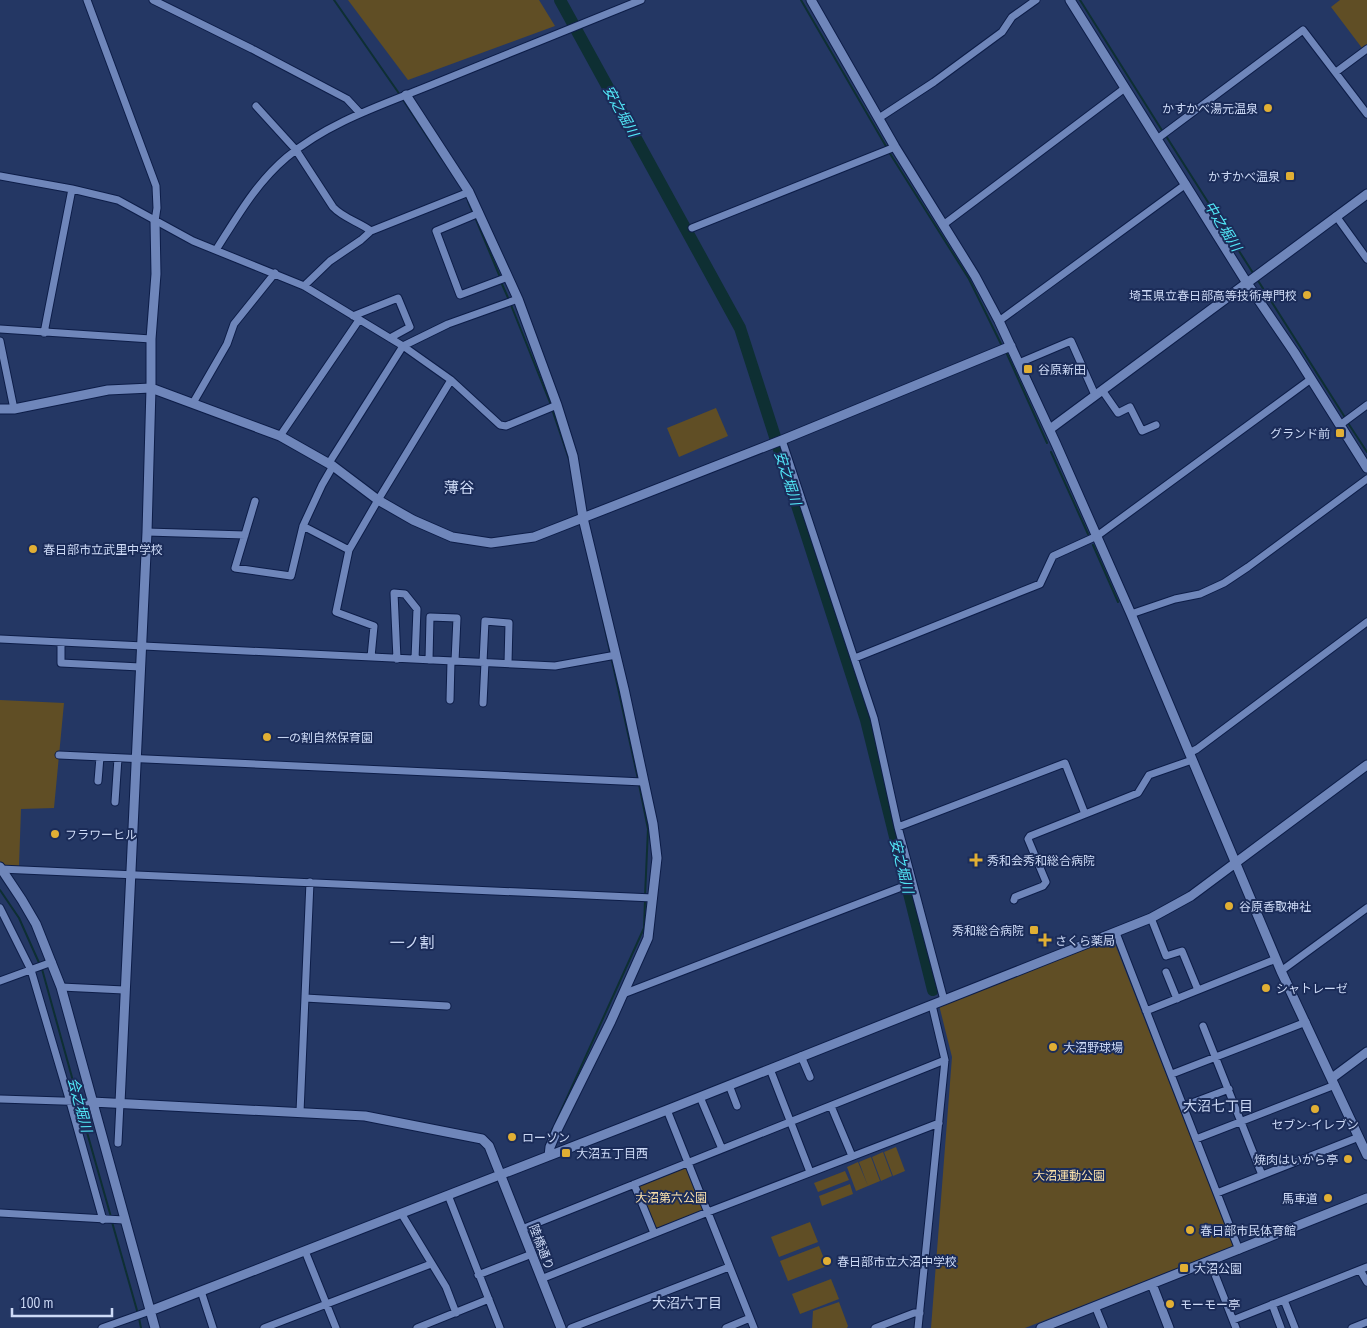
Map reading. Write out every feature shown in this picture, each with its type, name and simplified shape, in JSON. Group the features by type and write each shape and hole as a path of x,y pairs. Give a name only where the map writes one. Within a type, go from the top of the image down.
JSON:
{"street":[{"path":"87,0 142,144 156,186 157,208 155,221 156,274 151,339 147,532 118,1143"},
{"path":"153,0 347,99 360,113"},
{"path":"216,250 247,199 296,150 309,141 360,113 641,0"},
{"path":"811,0 879,118 893,147 975,276 999,321 1050,429 1132,614 1276,960 1367,1155"},
{"path":"879,118 934,82 1002,32 1012,17 1036,0"},
{"path":"1070,0 1125,88 1162,135 1186,184 1247,283 1311,378 1367,468"},
{"path":"1162,135 1303,30 1367,114"},
{"path":"1336,72 1367,49"},
{"path":"943,224 1125,88"},
{"path":"403,96 469,192 518,298 556,405 573,456 584,518 653,824 657,858 648,938 558,1128 550,1147 550,1156"},
{"path":"256,106 296,150 333,208 339,214 371,232"},
{"path":"692,228 893,147"},
{"path":"0,176 72,189 118,200 193,241 304,286 403,346 451,380 500,425 506,426 556,405"},
{"path":"999,321 1186,184"},
{"path":"44,333 72,189"},
{"path":"304,286 330,261 371,232 469,192"},
{"path":"1050,429 1367,194"},
{"path":"479,213 436,231 460,295 508,277"},
{"path":"1336,216 1367,259"},
{"path":"193,403 227,344 234,324 275,273"},
{"path":"280,436 356,318 398,298 410,327 390,338"},
{"path":"255,501 235,568 291,576 303,526 331,464 403,346 448,324 518,298"},
{"path":"0,330 151,339"},
{"path":"1019,363 1071,341 1099,393 1118,413 1130,407 1142,431 1156,425"},
{"path":"0,342 14,408"},
{"path":"0,409 108,390 151,388 280,436 331,464 378,500 413,520 452,537 482,542 507,542 534,537 584,518 782,440 1011,346"},
{"path":"855,658 1040,584 1053,556 1097,536 1311,378"},
{"path":"372,657 374,626 336,612 350,550 451,380"},
{"path":"1340,425 1367,405"},
{"path":"782,440 874,718 898,827 944,1000"},
{"path":"1132,614 1175,599 1200,594 1224,583 1367,479"},
{"path":"303,526 350,550"},
{"path":"147,532 245,534"},
{"path":"397,658 394,593 405,594 417,609 414,659"},
{"path":"429,660 430,617 457,618 450,700"},
{"path":"483,703 485,621 509,623 508,663"},
{"path":"1014,900 1045,884 1028,839 1030,836 1138,793 1149,775 1191,756 1197,749 1367,622"},
{"path":"0,639 555,666 616,655"},
{"path":"61,642 61,663 140,667"},
{"path":"59,755 644,782"},
{"path":"98,781 100,757"},
{"path":"115,802 118,758"},
{"path":"898,827 1065,763 1085,814"},
{"path":"102,1328 550,1156 1151,918 1191,896 1367,764"},
{"path":"1,868 652,898"},
{"path":"1,868 36,924 48,964 61,987 92,1102 119,1220 146,1312 155,1328"},
{"path":"0,1099 300,1112 310,882"},
{"path":"623,994 912,883"},
{"path":"0,908 32,969 103,1220"},
{"path":"1281,971 1367,908"},
{"path":"1151,918 1166,956 1182,951 1198,990"},
{"path":"1116,933 1239,1250"},
{"path":"1146,1011 1276,960"},
{"path":"0,981 48,964"},
{"path":"1166,972 1177,999"},
{"path":"61,987 124,990"},
{"path":"305,998 447,1006"},
{"path":"918,1328 945,1060 932,1005"},
{"path":"1172,1074 1306,1022"},
{"path":"1204,1026 1262,1175"},
{"path":"1196,1139 1242,1122 1333,1081 1367,1052"},
{"path":"801,1056 810,1076"},
{"path":"522,1229 945,1060"},
{"path":"770,1068 810,1172"},
{"path":"729,1085 737,1106"},
{"path":"1184,1106 1229,1089"},
{"path":"700,1097 722,1149"},
{"path":"831,1106 852,1156"},
{"path":"667,1110 754,1328"},
{"name":"陸橋通り","path":"300,1112 365,1116 482,1139 489,1146 501,1174 561,1328"},
{"path":"541,1279 939,1123"},
{"path":"1217,1192 1359,1137"},
{"path":"634,1184 654,1234"},
{"path":"448,1195 500,1328"},
{"path":"1041,1328 1367,1198"},
{"path":"0,1213 119,1220"},
{"path":"401,1213 446,1287 456,1313"},
{"path":"305,1251 336,1328"},
{"path":"478,1275 532,1254"},
{"path":"1210,1262 1236,1328"},
{"path":"264,1328 431,1264"},
{"path":"571,1328 729,1267"},
{"path":"1233,1320 1364,1268 1367,1282"},
{"path":"1152,1284 1169,1328"},
{"path":"201,1291 213,1328"},
{"path":"417,1328 489,1299"},
{"path":"1284,1300 1296,1328"},
{"path":"1272,1304 1281,1328"},
{"path":"1095,1306 1104,1328"},
{"path":"875,1328 914,1313 920,1313"},
{"path":"726,1328 750,1318"},
{"path":"1352,1328 1367,1322"}],"green space":[{"path":"348,0 539,0 555,26 408,80"},
{"path":"1340,0 1367,0 1367,44 1362,48 1331,7"},
{"path":"716,408 728,436 679,457 667,428"},
{"path":"0,700 64,703 54,808 21,809 19,866 2,866 0,862"},
{"name":"大沼運動公園","path":"1113,939 1233,1246 1025,1328 931,1328 952,1057 939,1005"},
{"path":"896,1147 905,1171 893,1176 884,1152"},
{"path":"883,1152 892,1176 881,1181 872,1157"},
{"path":"871,1157 880,1181 868,1186 859,1162"},
{"path":"858,1162 868,1186 856,1191 847,1167"},
{"name":"大沼第六公園","path":"687,1166 704,1210 656,1228 638,1185"},
{"path":"845,1171 849,1180 818,1192 814,1183"},
{"path":"850,1184 853,1194 822,1206 819,1196"},
{"path":"810,1222 818,1242 779,1257 771,1237"},
{"path":"819,1246 827,1266 788,1281 780,1261"},
{"path":"831,1279 839,1299 800,1314 792,1294"},
{"path":"839,1302 848,1326 847,1328 812,1328 813,1311"}],"waterway":[{"path":"334,0 442,159"},
{"name":"安之堀川","path":"560,0 740,328 866,720 933,990"},
{"path":"801,0 887,148"},
{"name":"中之堀川","path":"1080,0 1163,132"},
{"name":"中之堀川","path":"1166,136 1253,273"},
{"path":"889,152 969,279 1001,344"},
{"path":"468,201 473,213"},
{"path":"475,217 500,277"},
{"name":"中之堀川","path":"1257,279 1346,419"},
{"path":"501,282 509,300"},
{"path":"511,305 551,405"},
{"path":"1007,354 1047,443"},
{"path":"552,409 569,459"},
{"name":"中之堀川","path":"1348,423 1367,452"},
{"path":"1051,452 1088,534"},
{"path":"1093,545 1118,602"},
{"path":"600,606 638,779"},
{"path":"639,784 648,829 645,896"},
{"name":"会之堀川","path":"0,890 19,918 40,965"},
{"path":"556,1122 644,928 645,901"},
{"name":"会之堀川","path":"42,969 78,1099"},
{"name":"会之堀川","path":"79,1104 111,1217"},
{"path":"548,1140 553,1128"},
{"name":"会之堀川","path":"112,1222 138,1314"},
{"name":"会之堀川","path":"139,1318 141,1328"}],"place":[{"name":"かすかべ湯元温泉","path":"1268,108"},
{"name":"かすかべ温泉","path":"1290,176"},
{"name":"埼玉県立春日部高等技術専門校","path":"1307,295"},
{"name":"谷原新田","path":"1028,369"},
{"name":"グランド前","path":"1340,433"},
{"name":"春日部市立武里中学校","path":"33,549"},
{"name":"一の割自然保育園","path":"267,737"},
{"name":"フラワーヒル","path":"55,834"},
{"name":"秀和会秀和総合病院","path":"976,860"},
{"name":"谷原香取神社","path":"1229,906"},
{"name":"秀和総合病院","path":"1034,930"},
{"name":"さくら薬局","path":"1045,940"},
{"name":"シャトレーゼ","path":"1266,988"},
{"name":"大沼野球場","path":"1053,1047"},
{"name":"セブン-イレブン","path":"1315,1109"},
{"name":"ローソン","path":"512,1137"},
{"name":"大沼五丁目西","path":"566,1153"},
{"name":"焼肉はいから亭","path":"1348,1159"},
{"name":"馬車道","path":"1328,1198"},
{"name":"春日部市民体育館","path":"1190,1230"},
{"name":"春日部市立大沼中学校","path":"827,1261"},
{"name":"大沼公園","path":"1184,1268"},
{"name":"モーモー亭","path":"1170,1304"}],"district":[{"name":"薄谷","path":"459,487"},
{"name":"一ノ割","path":"412,942"},
{"name":"大沼七丁目","path":"1218,1106"},
{"name":"大沼六丁目","path":"687,1303"}]}
